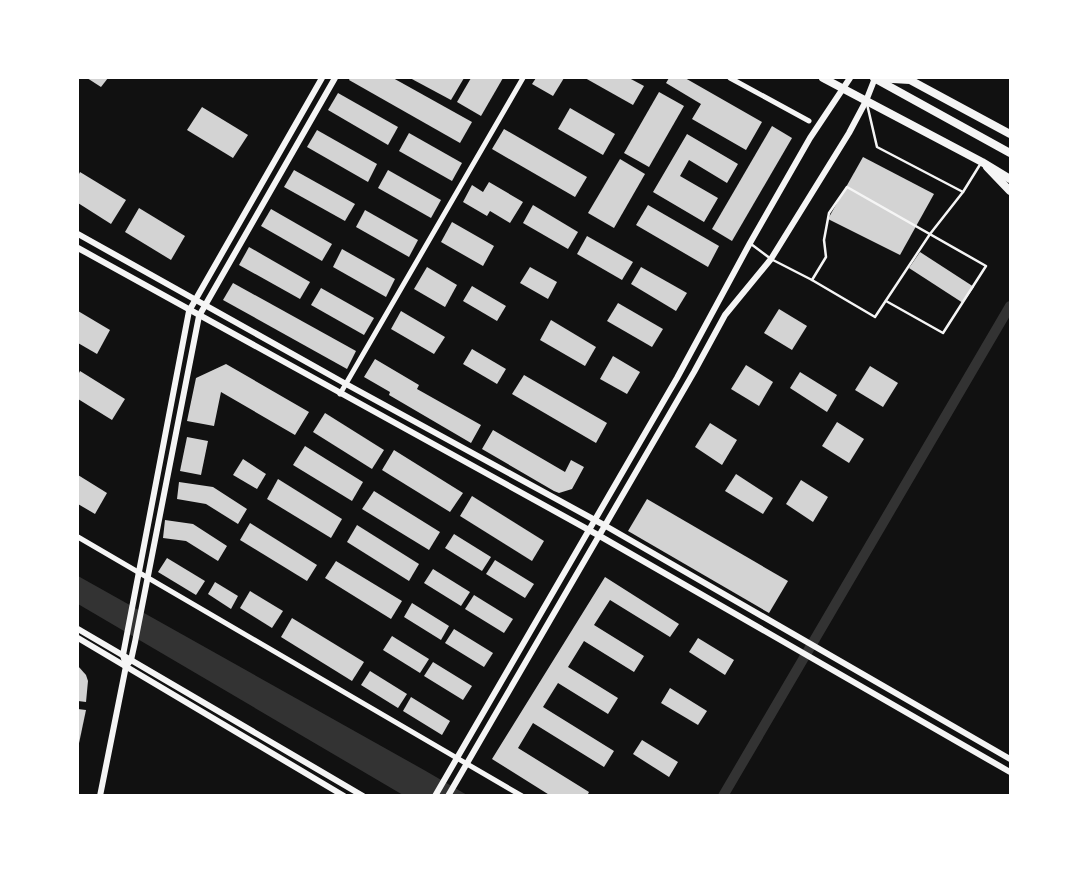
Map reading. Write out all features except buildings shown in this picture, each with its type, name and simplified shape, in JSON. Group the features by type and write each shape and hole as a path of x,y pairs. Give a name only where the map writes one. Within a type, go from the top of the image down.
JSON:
{"main road":[{"path":"823,78 982,162 1010,179"},
{"path":"875,78 910,80 1010,134"},
{"path":"875,78 1010,153"},
{"path":"982,162 1010,191"}],"street":[{"path":"100,796 126,666 123,655 189,311 322,78"},
{"path":"126,666 131,660 143,606 199,316 335,78"},
{"path":"340,394 523,78"},
{"path":"730,78 809,122"},
{"path":"435,796 677,378 750,243 810,138 850,78"},
{"path":"448,796 725,315 771,259 849,133 866,101 875,78"},
{"path":"78,234 346,384 594,519 1010,759"},
{"path":"78,248 189,311 598,535 1010,772"},
{"path":"78,536 522,796"},
{"path":"78,629 363,796"},
{"path":"78,638 344,796"}],"lane":[{"path":"866,101 877,147 963,192"},
{"path":"750,243 771,259 812,280 875,317 930,234 963,192 982,162"},
{"path":"812,280 826,257 824,240 829,212 847,187 986,266 943,333 886,301"}],"shaded area":[{"path":"78,576 467,795 403,795 78,604"}],"waterway":[{"path":"723,796 1010,306"}]}
